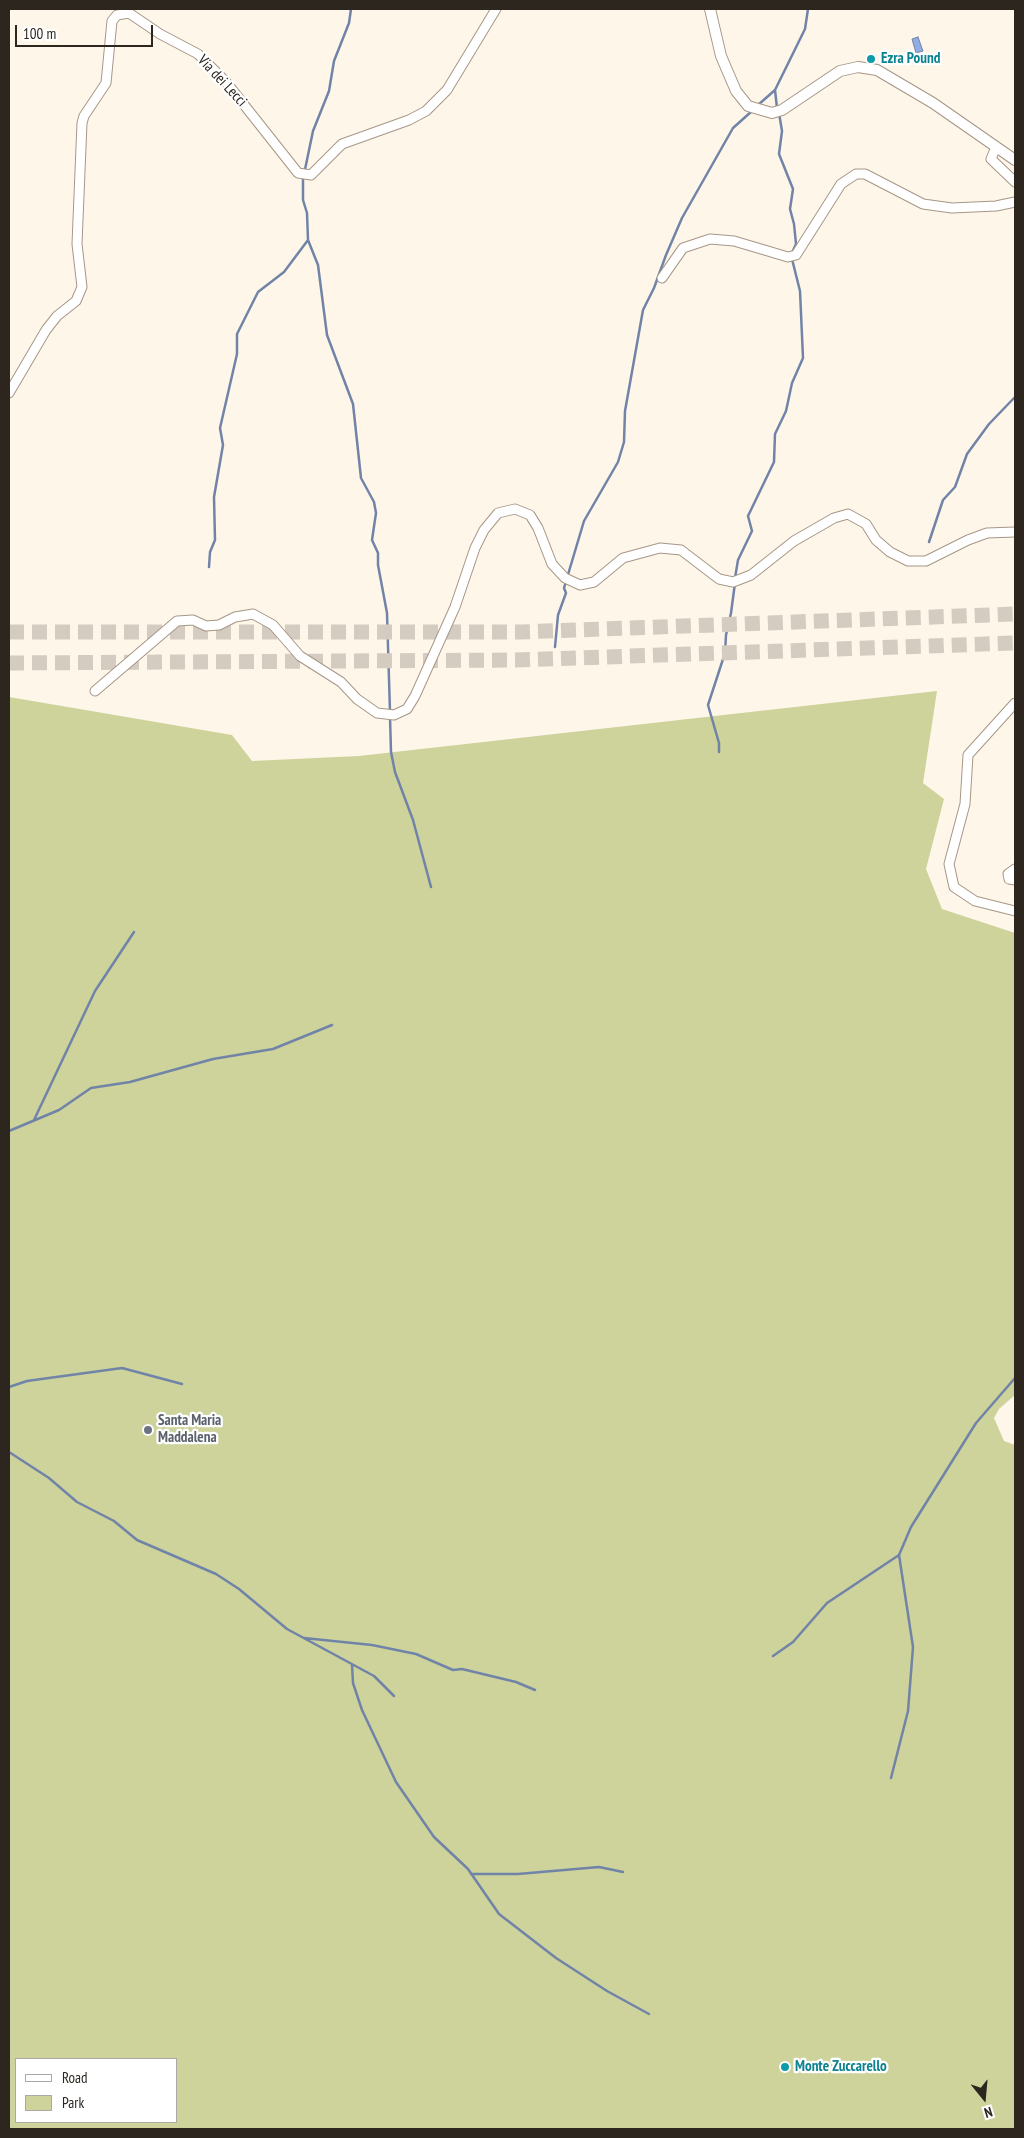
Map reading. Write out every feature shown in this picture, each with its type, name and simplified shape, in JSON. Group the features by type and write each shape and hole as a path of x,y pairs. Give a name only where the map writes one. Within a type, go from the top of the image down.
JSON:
{"street":[{"name":"Via dei Lecci","path":"9,393 46,330 57,316 76,301 82,287 77,244 82,123 84,116 106,83 112,21 117,15 129,13 160,34 198,54 226,82 298,173 311,175 342,144 409,120 426,111 447,90 496,9"},
{"path":"710,9 721,56 736,91 748,106 772,113 782,110 840,71 858,67 877,70 933,103 1015,160"},
{"path":"996,147 991,160 1015,182"},
{"path":"662,278 683,248 710,239 734,241 792,256 841,184 856,174 865,174 923,204 952,208 996,206 1015,202"},
{"path":"95,691 176,621 193,620 206,626 219,625 235,617 253,614 273,625 300,656 341,682 357,699 377,713 394,715 408,709 455,607 475,548 484,530 498,513 507,511 515,510 530,515 538,528 552,564 565,578 580,585 594,582 623,558 660,548 680,550 719,579 733,582 751,575 794,541 834,518 848,514 866,524 876,540 890,552 908,561 926,561 968,540 987,533 1015,532"},
{"path":"1015,703 968,755 965,804 949,864 954,887 975,901 1015,911"},
{"path":"1015,870 1008,874 1009,879 1015,880"}],"green space":[{"path":"937,691 923,783 944,799 926,869 942,909 1015,933 1015,1395 999,1409 994,1418 1004,1441 1015,1445 1015,2129 9,2129 9,697 232,735 252,761 359,756"}],"water":[{"path":"918,37 923,51 916,53 912,39"}],"waterway":[{"path":"351,9 349,23 334,61 329,91 313,131 303,179 303,200 307,213 308,240 318,265 327,335 353,404 361,478 374,502 376,513 372,540 378,553 378,565 387,613 390,712"},
{"path":"777,108 775,90 805,29 808,9"},
{"path":"758,105 775,90"},
{"path":"555,647 558,615 566,593 564,588 584,521 618,462 624,442 625,411 643,310 654,288 682,218 733,128 752,111"},
{"path":"735,578 738,560 752,531 748,516 774,462 775,434 786,411 792,383 803,358 800,291 791,255 796,244 790,209 793,189 779,154 782,131 779,113"},
{"path":"209,567 210,552 215,540 214,497 223,445 220,428 237,354 237,334 258,292 284,272 308,240"},
{"path":"929,542 943,500 955,487 967,454 989,424 1015,397"},
{"path":"719,752 719,743 708,705 725,653 726,635 735,583"},
{"path":"390,717 391,752 395,772 413,820 431,887"},
{"path":"34,1120 95,991 134,932"},
{"path":"9,1131 59,1110 91,1088 130,1082 213,1059 273,1049 332,1025"},
{"path":"9,1387 27,1381 122,1368 182,1384"},
{"path":"891,1778 908,1711 913,1647 899,1555 911,1527 976,1423 1015,1378"},
{"path":"9,1452 49,1478 77,1502 114,1521 137,1540 216,1574 239,1589 287,1629 374,1676 394,1696"},
{"path":"773,1656 793,1642 827,1603 899,1555"},
{"path":"304,1638 372,1645 416,1654 453,1670 462,1669 516,1682 535,1690"},
{"path":"352,1665 353,1683 362,1710 396,1782 434,1837 468,1869 499,1914 556,1958 607,1991 649,2014"},
{"path":"471,1874 518,1874 599,1867 623,1872"}],"tunnel":[{"path":"9,632 520,632 1015,614"},
{"path":"9,663 516,660 1015,643"}],"place":[{"name":"Ezra Pound","path":"871,59"},
{"name":"Santa Maria Maddalena","path":"148,1430"},
{"name":"Monte Zuccarello","path":"785,2067"}]}
